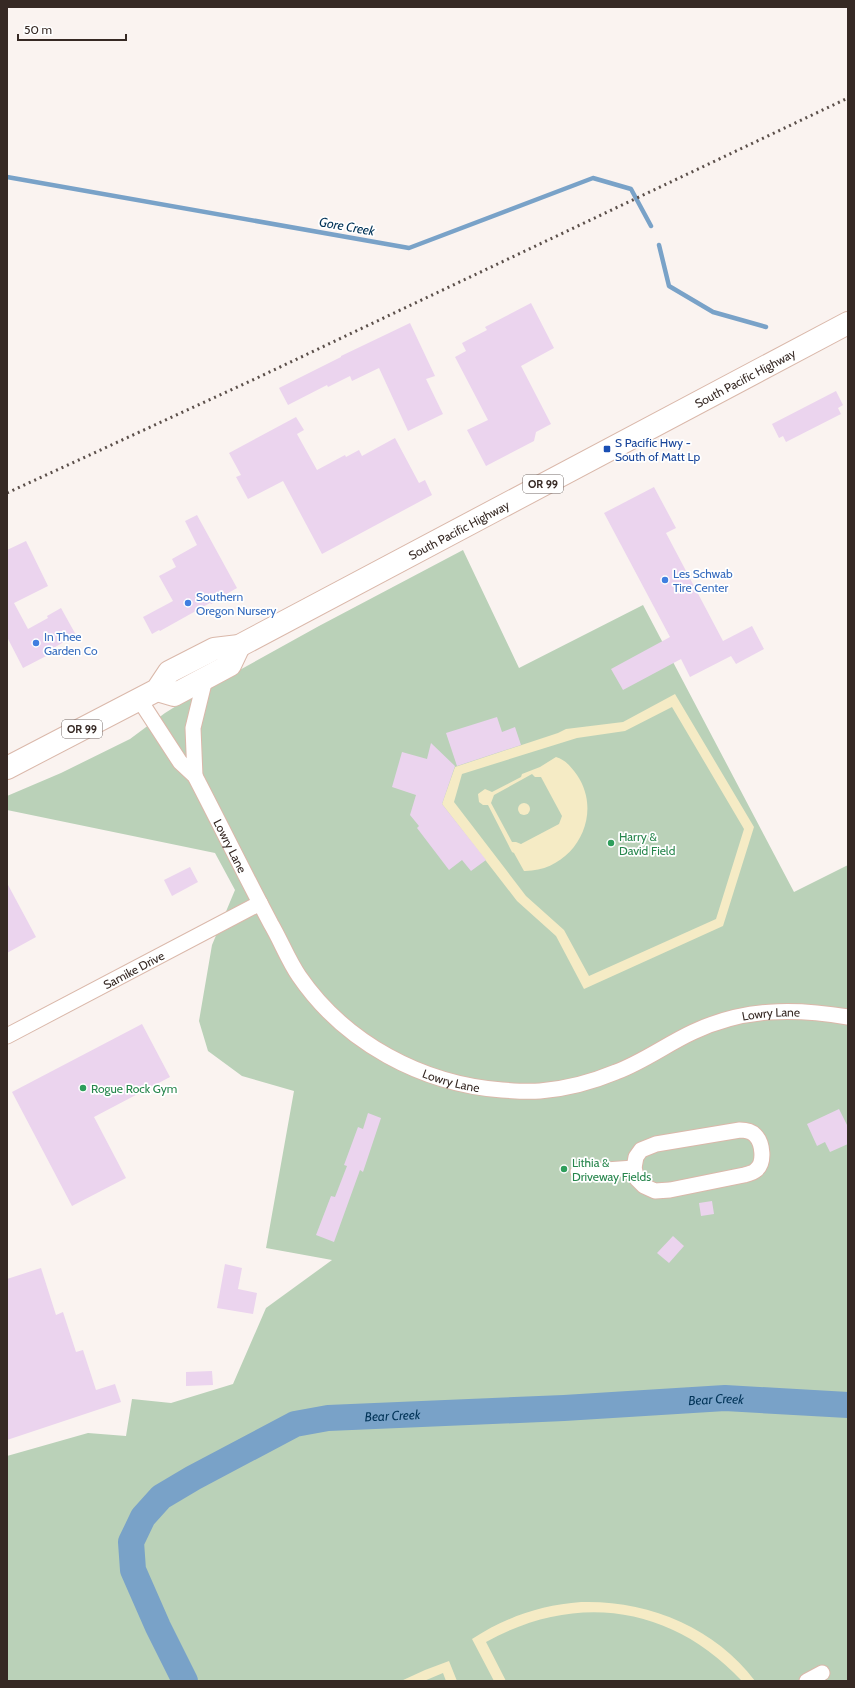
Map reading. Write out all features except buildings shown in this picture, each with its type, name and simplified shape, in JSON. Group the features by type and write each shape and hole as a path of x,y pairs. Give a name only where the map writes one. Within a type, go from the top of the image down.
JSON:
{"main road":[{"name":"South Pacific Highway","path":"7,768 148,694 169,672 214,649 239,646 848,323"},
{"path":"148,694 174,695 205,679 230,665 239,646"}],"street":[{"name":"Lowry Lane","path":"196,776 193,728 205,679"},
{"name":"Lowry Lane","path":"148,694 180,762 196,776 298,975 317,998 356,1035 375,1049 408,1067 426,1074 472,1087 539,1091 582,1083 623,1070 695,1031 739,1016 783,1011 804,1011 848,1017"},
{"name":"Samike Drive","path":"7,1036 260,903"},
{"path":"740,1130 745,1130 756,1136 762,1155 756,1171 670,1190 655,1191 644,1186 637,1179 634,1168 636,1157 641,1150 656,1144 740,1130"},
{"path":"578,1172 634,1168"},
{"path":"807,1681 822,1673"}],"green space":[{"name":"Lithia & Driveway Fields","path":"463,550 519,668 643,605 794,892 848,865 848,1681 7,1681 7,1456 88,1433 126,1436 132,1399 171,1403 233,1384 266,1308 332,1260 266,1248 294,1091 242,1076 208,1051 199,1021 212,945 235,890 215,853 7,810 7,796 61,773 130,739 165,713 189,698 319,626"}],"sand":[{"path":"675,694 754,827 723,926 584,989 556,936 517,901 442,804 455,767 566,729 623,722","holes":["672,707 744,829 716,919 589,976 564,930 526,896 454,802 462,774 577,738 625,731"]},
{"path":"556,757 560,758 573,769 585,791 587,807 585,824 579,839 570,852 557,862 541,869 524,871 512,852 488,805 483,805 479,802 478,794 485,789 492,792 521,777 522,774 540,767","holes":["532,774 535,777 541,777 562,816 559,824 521,844 512,842 491,803 494,795"]},
{"path":"524,803 528,805 530,809 528,813 524,815 520,813 518,809 520,805"},
{"path":"581,1602 630,1606 655,1612 678,1620 700,1632 720,1646 739,1662 755,1681 742,1681 714,1655 685,1636 654,1622 621,1614 588,1612 554,1616 520,1626 486,1642 506,1681 494,1681 472,1639 498,1624 524,1613 552,1606"},
{"path":"449,1661 457,1681 446,1681 443,1673 424,1681 401,1681 425,1670"}],"waterway":[{"name":"Gore Creek","path":"7,177 409,248 593,178 631,189 651,226"},
{"name":"Gore Creek","path":"659,245 669,286 713,312 766,327"},
{"name":"Bear Creek","path":"185,1681 158,1627 133,1570 131,1542 143,1517 161,1497 193,1478 295,1424 328,1418 564,1408 725,1398 848,1405"}],"railway":[{"path":"7,493 259,377 848,98"}],"place":[{"name":"S Pacific Hwy - South of Matt Lp","path":"607,449"},
{"name":"Les Schwab Tire Center","path":"665,580"},
{"name":"Southern Oregon Nursery","path":"188,603"},
{"name":"In Thee Garden Co","path":"36,643"},
{"name":"Harry & David Field","path":"611,843"},
{"name":"Rogue Rock Gym","path":"83,1088"},
{"name":"Lithia & Driveway Fields","path":"564,1169"}]}
